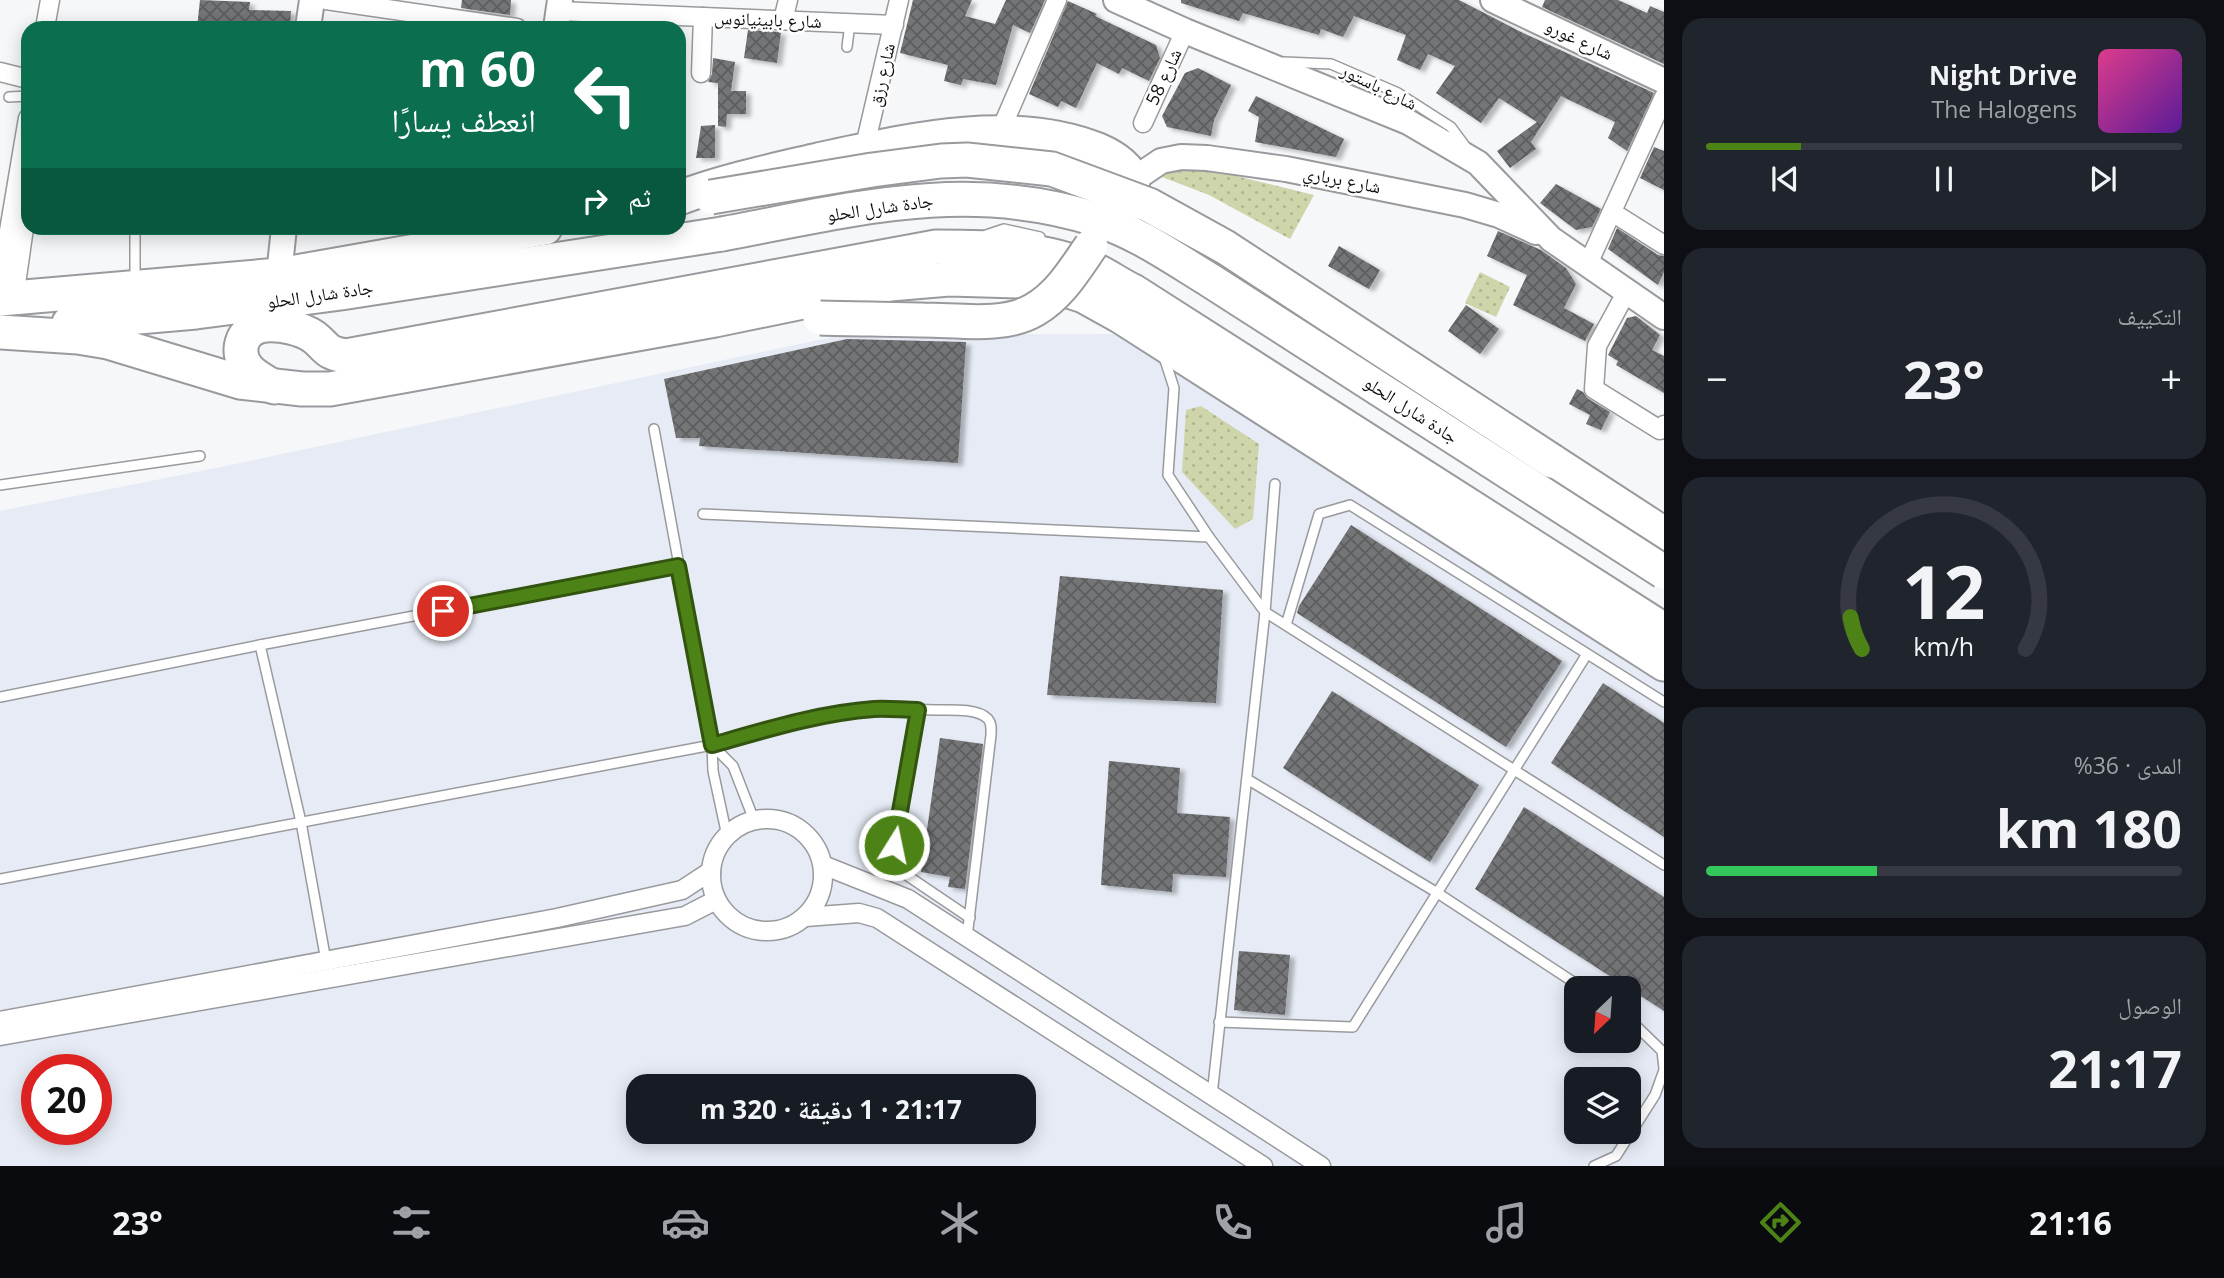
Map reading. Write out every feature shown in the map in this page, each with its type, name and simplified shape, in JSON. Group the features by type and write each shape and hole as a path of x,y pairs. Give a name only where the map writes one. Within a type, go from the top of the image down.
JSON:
{"highway":[{"path":"690,199 738,178 864,150 928,139 999,134 1040,135 1080,143 1106,153 1122,164 1133,180 1096,245 1059,289 1037,309 1014,318 975,321 820,318 715,320"},
{"name":"جادة شارل الحلو","path":"690,199 941,161 1020,164 1062,172 1149,205 1225,247 1664,534"},
{"name":"جادة شارل الحلو","path":"0,330 196,312 341,293 722,234 892,202 966,198 1040,204 1098,219 1208,279 1664,572"},
{"name":"جادة شارل الحلو","path":"5,294 135,288 279,275 499,235"},
{"path":"274,387 251,373 242,361 240,352 244,337 251,329 270,325 295,329 315,338 334,354 356,355 922,249 985,246 1024,250 1065,259 1133,291 1664,630"},
{"path":"0,330 108,342 218,376 274,387 302,389 351,386 715,320 890,285 949,279 996,279 1053,286 1084,296 1120,316 1664,664"},
{"path":"315,338 313,324 316,316 341,293"},
{"path":"1552,461 1664,519"}],"street":[{"path":"46,21 50,0"},
{"path":"310,21 312,0"},
{"path":"326,0 469,21"},
{"path":"783,20 788,0"},
{"name":"شارع رزق","path":"864,150 899,0"},
{"path":"999,134 1057,0"},
{"name":"شارع باستور","path":"1115,0 1408,122 1478,163 1551,239 1664,317"},
{"name":"شارع غورو","path":"1493,0 1664,81"},
{"name":"شارع بابينيانوس","path":"558,13 894,25"},
{"path":"701,73 703,17"},
{"name":"شارع 58","path":"1143,123 1185,31"},
{"path":"0,60 21,65"},
{"path":"0,72 21,77"},
{"path":"1588,264 1664,97"},
{"name":"شارع برباري","path":"1133,180 1153,165 1181,157 1273,167 1474,208 1513,221 1551,239"},
{"path":"5,294 21,180"},
{"path":"1612,212 1664,245"},
{"path":"5,294 21,229"},
{"path":"279,275 283,235"},
{"path":"1627,291 1597,346 1594,389 1660,430 1664,425"},
{"path":"772,819 790,823 806,834 817,848 823,865 824,884 817,902 805,918 778,931 762,932 743,926 727,916 716,900 712,886 713,858 727,836 739,826 754,820 772,819"},
{"path":"823,865 908,899 1321,1166"},
{"path":"0,1021 557,918 682,890 711,871"},
{"path":"0,1036 685,916 716,900"},
{"path":"805,918 859,912 877,918 1263,1166"}],"lane":[{"path":"848,47 850,23"},
{"path":"9,97 21,96"},
{"path":"951,247 1004,229 1044,238"},
{"path":"1096,245 1136,231 1175,240 1195,249 1263,291"},
{"path":"135,235 135,288"},
{"path":"1120,316 1164,357 1174,388 1168,475 1209,537 1265,612 1664,865"},
{"path":"654,429 712,745 713,771 727,836"},
{"path":"0,485 200,456"},
{"path":"1212,1095 1265,612 1275,484"},
{"path":"1286,625 1319,514 1350,505 1664,702"},
{"path":"703,514 1209,537"},
{"path":"0,697 678,566"},
{"path":"260,645 300,822 326,961"},
{"path":"1220,1022 1353,1027 1587,654"},
{"path":"0,879 712,745 787,724 830,716 874,709 977,713 991,723 991,735 967,937"},
{"path":"918,710 893,860 899,870 970,918"},
{"path":"712,745 733,766 754,820"},
{"path":"1247,779 1436,892 1564,976"},
{"path":"1594,1166 1616,1156 1655,1095 1664,1069 1662,1051 1642,1032"}],"shaded area":[{"path":"1117,334 1306,446 1664,674 1664,1166 0,1166 0,511 226,466 842,335"}],"green space":[{"path":"1177,167 1208,169 1314,195 1290,239 1209,195 1162,177"},
{"path":"1480,272 1510,287 1496,317 1465,303"},
{"path":"1201,406 1259,444 1253,519 1235,529 1182,472 1186,410"}],"building":[{"path":"200,0 250,2 249,10 291,11 290,21 198,21"},
{"path":"462,0 511,0 510,15 461,8"},
{"path":"913,0 972,0 965,16 995,24 1006,0 1045,0 1030,33 1013,25 996,85 963,79 961,85 944,81 948,65 900,53"},
{"path":"1181,0 1459,0 1521,32 1654,93 1627,151 1608,138 1615,122 1561,96 1531,142 1536,149 1510,168 1497,151 1537,122 1499,98 1481,123 1436,93 1455,66 1428,54 1420,70 1397,60 1406,35 1354,16 1343,37 1321,29 1319,35 1243,13 1239,21 1181,3"},
{"path":"1545,0 1618,0 1647,13 1650,6 1664,12 1664,64 1542,7"},
{"path":"1068,1 1156,45 1160,58 1149,81 1122,68 1119,74 1097,63 1076,108 1061,101 1058,107 1029,94"},
{"path":"748,30 781,32 777,63 744,58"},
{"path":"713,58 735,62 731,91 746,91 746,114 727,114 726,127 718,126 718,83 708,82 712,74"},
{"path":"1198,68 1231,85 1214,120 1211,136 1167,127 1162,116 1185,73"},
{"path":"1256,96 1344,139 1336,157 1255,142 1259,117 1248,111"},
{"path":"715,125 715,158 696,158 701,126"},
{"path":"1654,147 1664,151 1664,190 1640,178"},
{"path":"1556,184 1601,209 1592,227 1576,230 1540,203"},
{"path":"1617,228 1658,255 1664,256 1664,272 1658,285 1608,249"},
{"path":"1498,231 1541,250 1566,268 1576,284 1564,308 1594,324 1585,341 1513,305 1527,275 1487,256"},
{"path":"1339,246 1380,270 1369,289 1328,266"},
{"path":"1466,305 1499,329 1480,354 1448,331"},
{"path":"1636,316 1660,335 1652,350 1664,356 1664,393 1616,365 1618,361 1608,355 1627,318"},
{"path":"847,339 966,342 958,463 699,446 700,438 676,438 664,379"},
{"path":"1577,389 1610,412 1601,430 1586,424 1590,415 1569,404"},
{"path":"1351,525 1562,661 1506,747 1297,613"},
{"path":"1060,576 1223,590 1216,703 1047,695"},
{"path":"1603,683 1664,723 1664,837 1551,763"},
{"path":"1332,691 1479,785 1430,862 1283,768"},
{"path":"940,738 983,744 965,889 948,887 950,877 921,872"},
{"path":"1109,761 1180,768 1177,813 1230,817 1226,877 1173,874 1172,892 1101,885"},
{"path":"1524,807 1664,897 1664,1011 1642,997 1642,976 1610,976 1475,889"},
{"path":"1239,951 1290,955 1285,1015 1234,1010"}],"route":[{"path":"443,611 678,566 712,745 787,724 830,716 874,709 918,710 894,845"}]}
